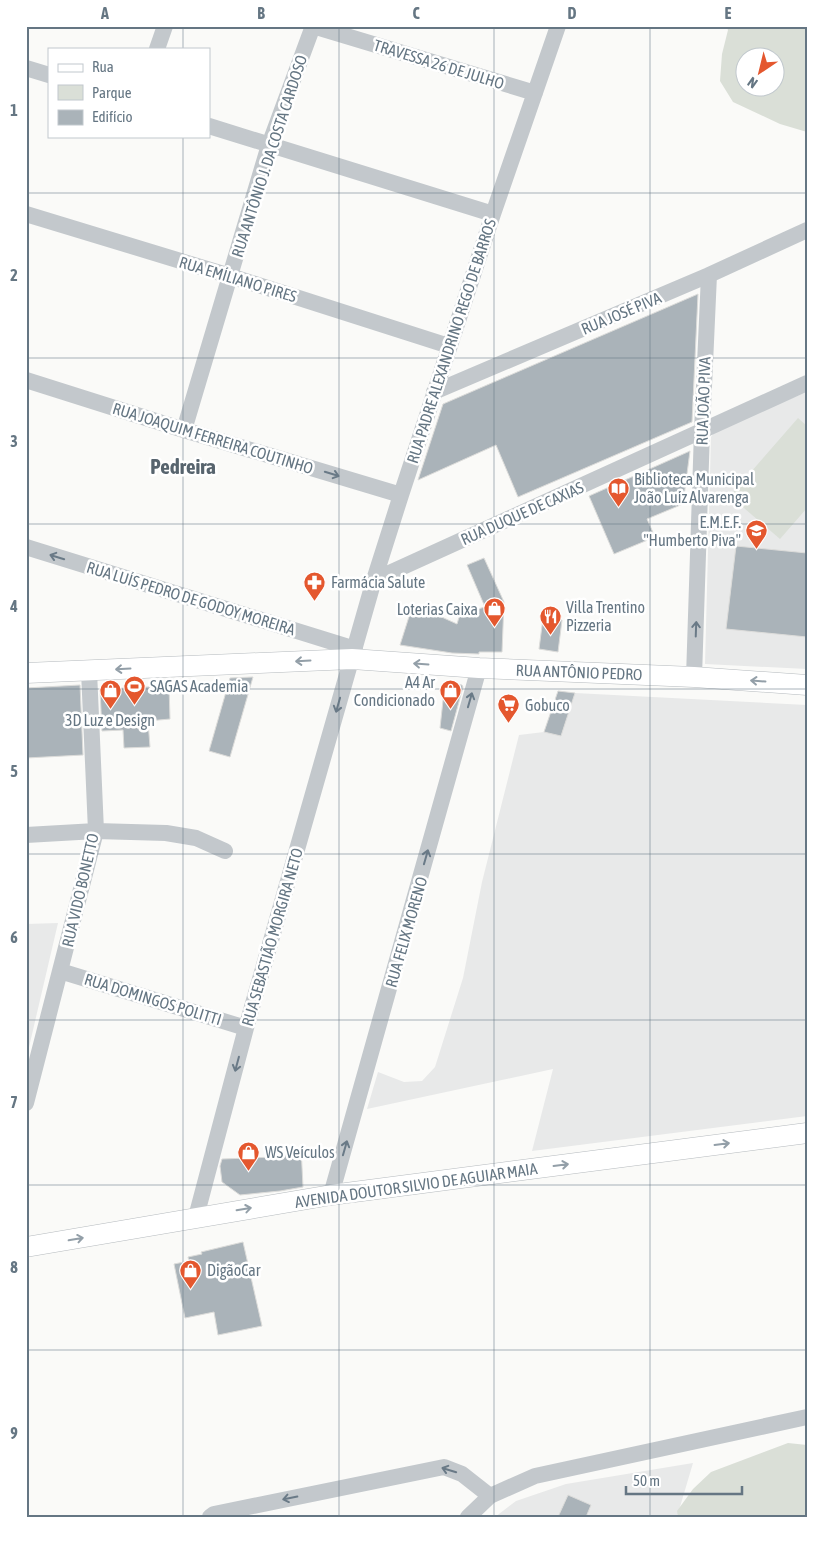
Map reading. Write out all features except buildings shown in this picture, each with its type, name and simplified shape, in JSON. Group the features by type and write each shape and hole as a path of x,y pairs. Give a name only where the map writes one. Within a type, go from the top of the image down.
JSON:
{"main road":[{"name":"RUA ANTÔNIO PEDRO","path":"26,673 89,671 353,654 479,668 694,677 807,685"},
{"name":"AVENIDA DOUTOR SILVIO DE AGUIAR MAIA","path":"27,1248 196,1217 331,1195 807,1133"}],"street":[{"path":"157,48 165,26"},
{"name":"TRAVESSA 26 DE JULHO","path":"313,26 536,93"},
{"name":"RUA ANTÔNIO J. DA COSTA CARDOSO","path":"184,430 269,145 313,26"},
{"name":"RUA PADRE ALEXANDRINO REGO DE BARROS","path":"353,654 400,495 493,214 558,26"},
{"path":"26,68 48,75"},
{"path":"210,126 493,214"},
{"name":"RUA EMÍLIANO PIRES","path":"26,214 230,276 449,346"},
{"name":"RUA JOSÉ PIVA","path":"434,392 709,275 807,230"},
{"name":"RUA JOÃO PIVA","path":"694,677 709,275"},
{"name":"RUA JOAQUIM FERREIRA COUTINHO","path":"26,380 400,495"},
{"name":"RUA DUQUE DE CAXIAS","path":"374,580 807,383"},
{"name":"RUA LUÍS PEDRO DE GODOY MOREIRA","path":"26,547 353,654"},
{"name":"RUA SEBASTIÃO MORGIRA NETO","path":"196,1217 246,1028 353,654"},
{"name":"RUA FELIX MORENO","path":"331,1195 479,668"},
{"name":"RUA VIDO BONETTO","path":"26,1104 96,832 89,671"},
{"path":"26,835 96,832 166,833 196,838 225,851"},
{"name":"RUA DOMINGOS POLITTI","path":"60,971 246,1028"},
{"path":"468,1517 490,1496 534,1476 807,1417"},
{"path":"210,1517 214,1514 444,1467 462,1474 490,1496"},
{"path":"462,1517 474,1484"}],"shaded area":[{"name":"E.M.E.F. \"Humberto Piva\"","path":"807,392 807,669 705,664 711,437 717,429"},
{"path":"575,693 807,705 807,1116 532,1151 553,1069 367,1109 378,1072 404,1082 422,1081 435,1067 463,978 482,882 519,735 544,732 561,736"},
{"path":"58,923 26,1060 26,924"},
{"path":"693,1463 677,1517 495,1517 516,1501 566,1484"}],"green space":[{"path":"726,26 807,26 807,132 780,124 733,102 720,81 722,54 728,30"},
{"path":"798,418 807,426 807,508 780,539 730,496"},
{"path":"788,1443 807,1445 807,1517 678,1517 677,1511 693,1489 711,1472"}],"place":[{"name":"Biblioteca Municipal João Luíz Alvarenga","path":"618,507"},
{"name":"E.M.E.F. \"Humberto Piva\"","path":"757,550"},
{"name":"Farmácia Salute","path":"315,601"},
{"name":"Loterias Caixa","path":"494,628"},
{"name":"Villa Trentino Pizzeria","path":"550,635"},
{"name":"SAGAS Academia","path":"134,705"},
{"name":"3D Luz e Design","path":"110,710"},
{"name":"A4 Ar Condicionado","path":"451,710"},
{"name":"Gobuco","path":"509,724"},
{"name":"WS Veículos","path":"249,1171"},
{"name":"DigãoCar","path":"191,1289"}],"district":[{"name":"Pedreira","path":"183,467"}]}
